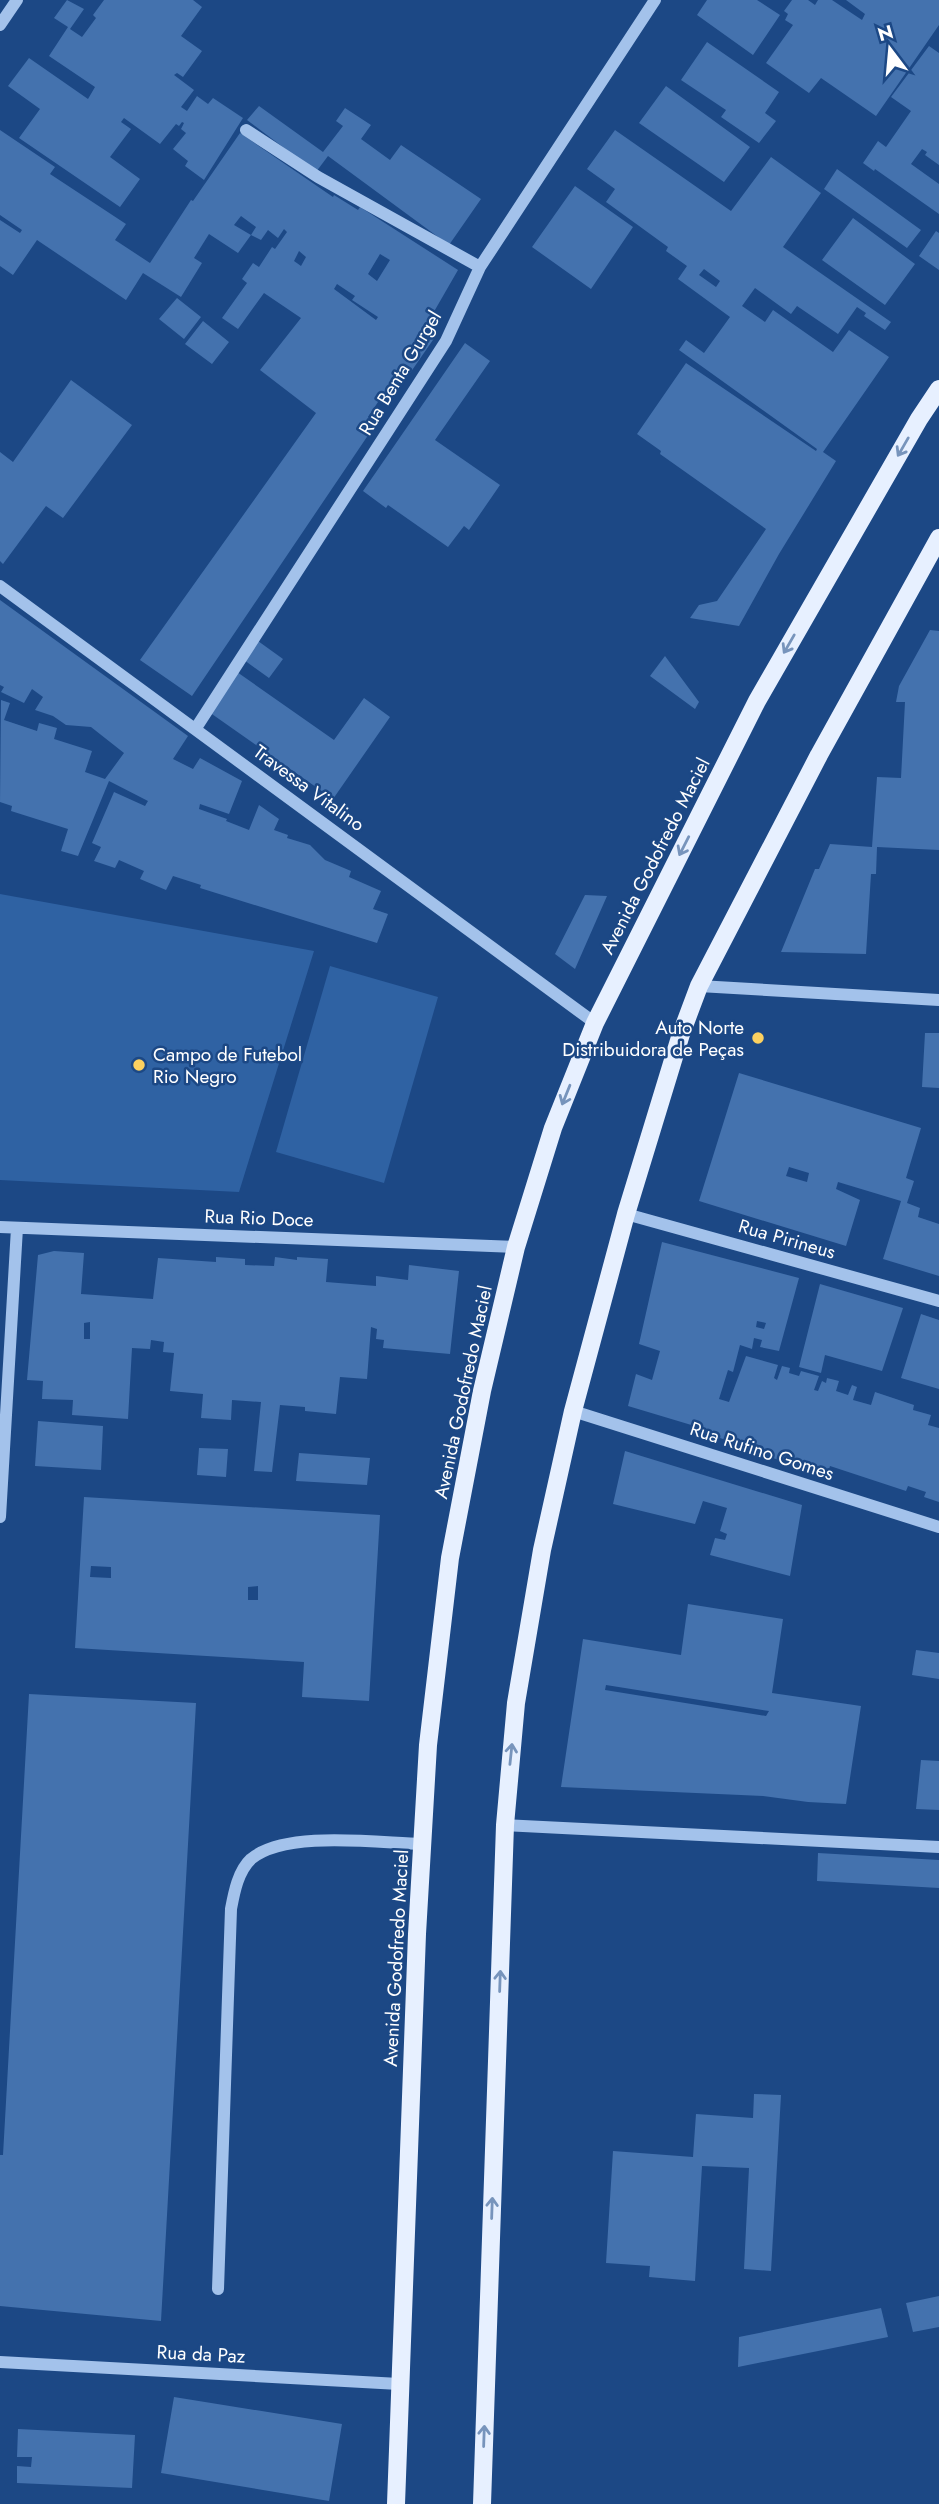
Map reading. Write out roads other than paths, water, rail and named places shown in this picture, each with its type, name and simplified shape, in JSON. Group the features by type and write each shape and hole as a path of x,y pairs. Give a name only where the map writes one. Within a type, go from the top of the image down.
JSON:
{"main road":[{"name":"Avenida Godofredo Maciel","path":"396,2504 428,1745 450,1558 482,1391 516,1247 553,1128 595,1023 757,701 919,419 939,389"},
{"path":"482,2504 505,1825 516,1703 542,1550 573,1411 625,1214 681,1034 699,986 818,755 939,538"}],"street":[{"path":"0,25 17,0"},
{"name":"Rua Benta Gurgel","path":"195,728 446,341 480,267 655,0"},
{"path":"246,130 318,177 480,267"},
{"name":"Travessa Vitalino","path":"0,586 595,1023"},
{"path":"699,986 939,1000"},
{"name":"Rua Pirineus","path":"625,1214 939,1301"},
{"name":"Rua Rio Doce","path":"0,1227 516,1247"},
{"path":"0,1517 17,1228"},
{"name":"Rua Rufino Gomes","path":"573,1411 939,1527"},
{"path":"505,1825 939,1847"},
{"path":"218,2289 231,1909 237,1882 250,1860 276,1846 305,1841 422,1844"},
{"name":"Rua da Paz","path":"0,2362 399,2384"}],"place":[{"name":"Auto Norte Distribuidora de Peças","path":"758,1038"},
{"name":"Campo de Futebol Rio Negro","path":"139,1065"}]}
